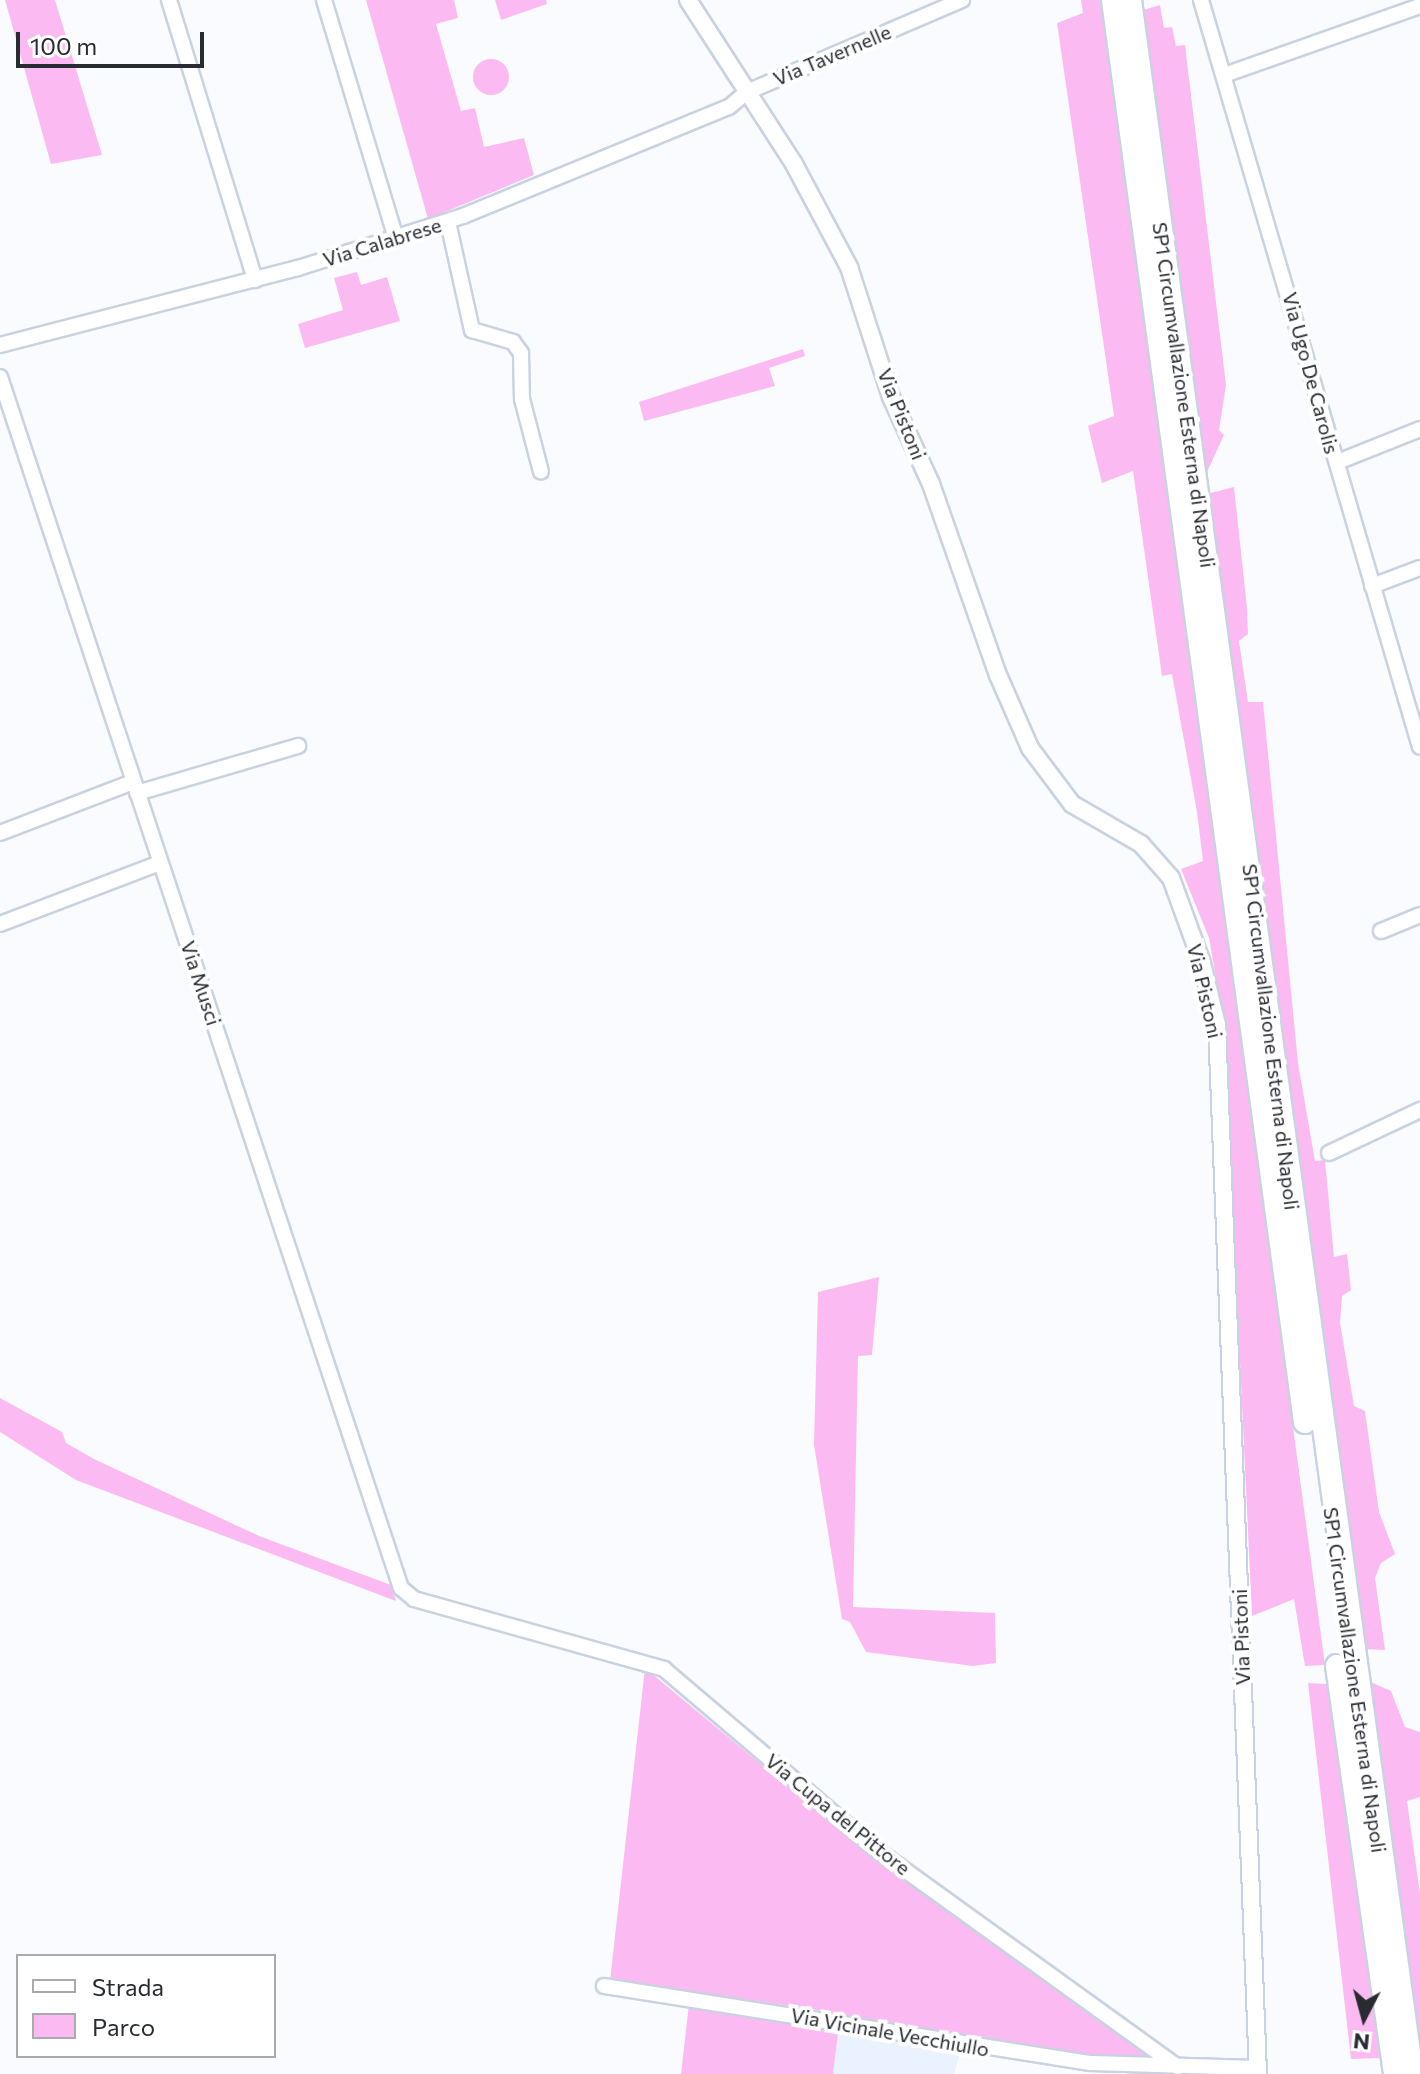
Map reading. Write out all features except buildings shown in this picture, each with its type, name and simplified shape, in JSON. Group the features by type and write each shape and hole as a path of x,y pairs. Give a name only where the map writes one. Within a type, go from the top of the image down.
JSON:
{"highway":[{"name":"SP1 Circumvallazione Esterna di Napoli","path":"1122,7 1395,2074"},
{"name":"SP1 Circumvallazione Esterna di Napoli","path":"1122,7 1370,1797 1412,2074"}],"street":[{"path":"169,0 255,280"},
{"path":"324,0 396,239"},
{"name":"Via Pistoni","path":"688,0 747,92 849,267 891,397 931,484 998,675 1030,748 1072,804 1141,844 1171,878 1202,963 1217,1025 1258,2071"},
{"name":"Via Tavernelle","path":"747,92 962,0"},
{"name":"Via Ugo De Carolis","path":"1201,0 1227,74 1420,747"},
{"path":"1227,74 1420,6"},
{"name":"Via Calabrese","path":"0,345 255,280 448,222 729,107 747,92"},
{"path":"448,222 472,330 513,342 521,353 522,399 541,472"},
{"name":"Via Musci","path":"0,377 401,1588"},
{"path":"1345,459 1420,429"},
{"path":"1372,586 1420,568"},
{"path":"0,833 135,788 298,746"},
{"path":"0,924 160,863"},
{"path":"1381,931 1420,915"},
{"path":"1329,1153 1420,1110"},
{"name":"Via Cupa del Pittore","path":"401,1588 414,1599 664,1669 877,1850 1178,2067"},
{"name":"Via Vicinale Vecchiullo","path":"604,1986 842,2021 957,2046 1090,2063 1178,2067"},
{"path":"1178,2067 1258,2071"}],"shaded area":[{"path":"839,2025 961,2050 954,2074 833,2074"}],"green space":[{"path":"5,0 55,0 102,155 51,164"},
{"path":"366,0 454,0 458,18 436,24 461,111 475,108 484,147 524,138 534,175 428,219"},
{"path":"495,0 546,0 547,4 501,20"},
{"path":"1081,0 1101,0 1325,1665 1305,1666 1294,1599 1252,1616 1224,1023 1209,938 1181,869 1203,861 1197,812 1172,674 1162,676 1133,471 1102,483 1088,426 1114,416 1057,23 1083,13"},
{"path":"1160,5 1164,28 1172,27 1176,46 1185,45 1226,385 1219,430 1224,435 1207,472 1145,34 1143,10"},
{"path":"491,59 503,65 509,77 503,89 491,95 479,89 473,77 479,65"},
{"path":"357,272 361,285 387,277 400,321 305,348 298,324 343,310 334,278"},
{"path":"803,349 805,356 769,368 775,386 644,421 639,402"},
{"path":"1234,487 1248,634 1239,641 1248,702 1263,702 1298,1063 1315,1161 1325,1160 1334,1257 1347,1254 1351,1290 1342,1296 1340,1323 1354,1406 1365,1411 1379,1512 1395,1554 1381,1563 1375,1578 1385,1650 1362,1649 1207,494"},
{"path":"879,1277 872,1355 858,1356 853,1607 995,1613 996,1663 973,1666 866,1652 850,1622 842,1619 814,1445 818,1292"},
{"path":"0,1398 62,1432 66,1443 94,1459 259,1536 391,1585 396,1601 76,1480 0,1432"},
{"path":"645,1668 845,1834 1157,2053 1155,2063 1018,2050 806,2008 610,1981"},
{"path":"1366,1680 1391,1691 1405,1727 1420,1732 1420,1797 1407,1801 1420,1894 1420,2035"},
{"path":"1308,1683 1327,1684 1380,2058 1351,2059"},
{"path":"689,2004 839,2025 833,2074 681,2074"}]}
